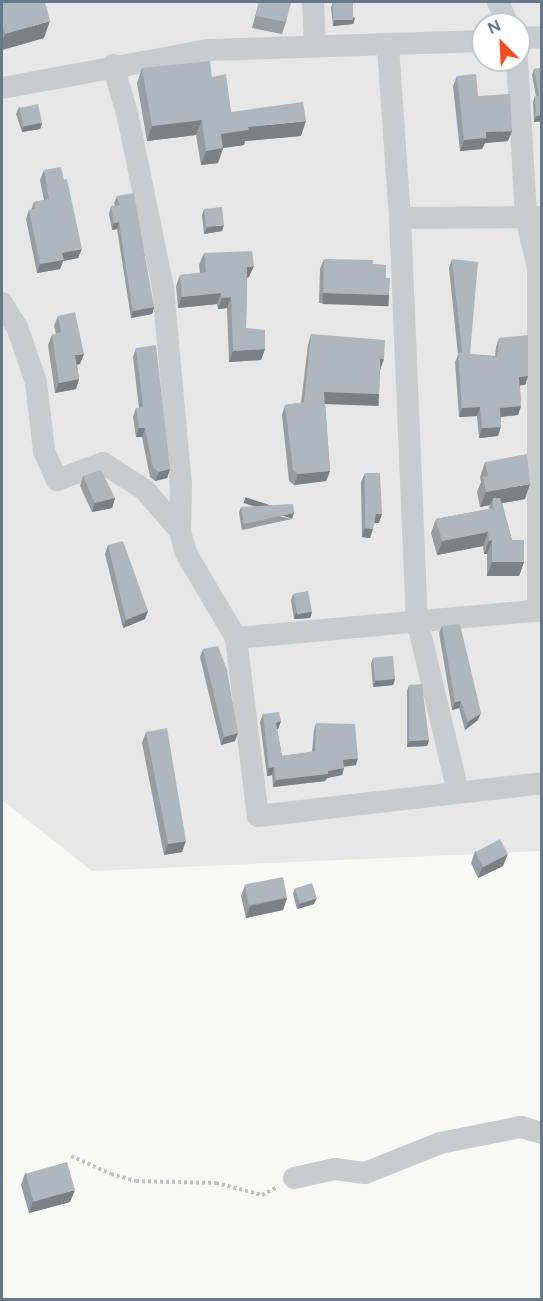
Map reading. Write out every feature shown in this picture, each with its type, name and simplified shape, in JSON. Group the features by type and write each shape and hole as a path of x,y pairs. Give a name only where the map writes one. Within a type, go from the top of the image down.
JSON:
{"street":[{"path":"314,2 315,46"},
{"path":"2,88 113,65 210,50 315,46 388,47 471,42"},
{"path":"388,47 400,218 417,620 458,792"},
{"path":"113,65 128,117 163,288 181,484 180,531 186,553 236,639 258,816 542,783"},
{"path":"236,639 540,610 538,268 518,72"},
{"path":"400,218 534,217"},
{"path":"2,303 17,327 36,382 44,451 57,480 103,463 145,490 180,531"},
{"path":"294,1178 335,1169 365,1173 440,1143 522,1127 542,1133"}],"path":[{"path":"71,1156 111,1174 136,1181 216,1183 262,1195 294,1178"}],"shaded area":[{"path":"2,2 541,2 541,851 92,871 2,800"}],"building":[{"path":"2,2 45,2 50,21 5,34 2,23"},
{"path":"259,2 291,3 286,22 256,16"},
{"path":"333,2 353,2 353,20 333,20"},
{"path":"210,61 212,77 226,74 231,112 303,102 306,121 248,127 249,130 221,134 223,148 206,151 202,120 152,126 142,68"},
{"path":"542,68 542,115 536,116 535,96 539,96 534,69"},
{"path":"476,74 478,96 510,94 512,131 486,132 486,138 464,140 457,76"},
{"path":"38,104 42,123 23,127 19,108"},
{"path":"61,167 64,180 67,179 82,249 62,253 64,260 40,264 29,210 35,209 34,202 49,199 44,170"},
{"path":"134,193 154,307 133,311 119,222 114,223 111,206 119,205 117,196"},
{"path":"222,207 224,225 206,227 204,209"},
{"path":"252,251 254,266 247,267 246,328 265,330 265,349 233,351 231,297 222,298 221,293 182,297 180,275 206,272 204,253"},
{"path":"324,259 373,260 373,264 386,265 386,278 390,278 389,295 323,293"},
{"path":"452,259 478,262 470,354 497,357 499,338 528,335 528,376 519,377 521,406 500,408 501,427 482,428 480,407 462,408 458,353 462,353"},
{"path":"75,312 84,354 75,355 79,379 59,383 52,335 61,332 58,316"},
{"path":"311,334 385,340 384,359 380,359 379,394 324,392 330,471 298,474 293,470 285,405 304,402"},
{"path":"156,345 170,469 159,472 153,468 145,428 139,428 136,408 143,407 136,348"},
{"path":"527,454 530,484 486,492 483,477 488,476 485,462"},
{"path":"101,470 115,498 95,503 83,476"},
{"path":"365,473 380,473 382,514 376,514 373,529 365,528"},
{"path":"493,498 500,498 512,540 524,540 524,562 492,562 492,540 489,541 488,532 442,541 436,519 493,508"},
{"path":"293,504 294,513 244,524 241,507"},
{"path":"123,541 148,611 126,620 108,545"},
{"path":"308,591 312,612 297,614 293,594"},
{"path":"460,624 481,713 468,722 461,701 455,702 442,626"},
{"path":"218,646 227,670 238,733 224,737 203,649"},
{"path":"393,656 395,679 375,681 373,658"},
{"path":"422,684 429,740 409,741 409,685"},
{"path":"279,712 281,721 276,723 282,756 315,751 316,723 355,724 358,758 343,760 344,768 328,771 328,774 276,780 274,767 269,768 263,714"},
{"path":"167,728 186,841 168,844 146,732"},
{"path":"500,839 508,854 483,867 475,852"},
{"path":"283,877 287,898 249,905 245,884"},
{"path":"312,883 317,898 300,904 295,889"},
{"path":"67,1162 75,1190 34,1202 26,1174"}]}
